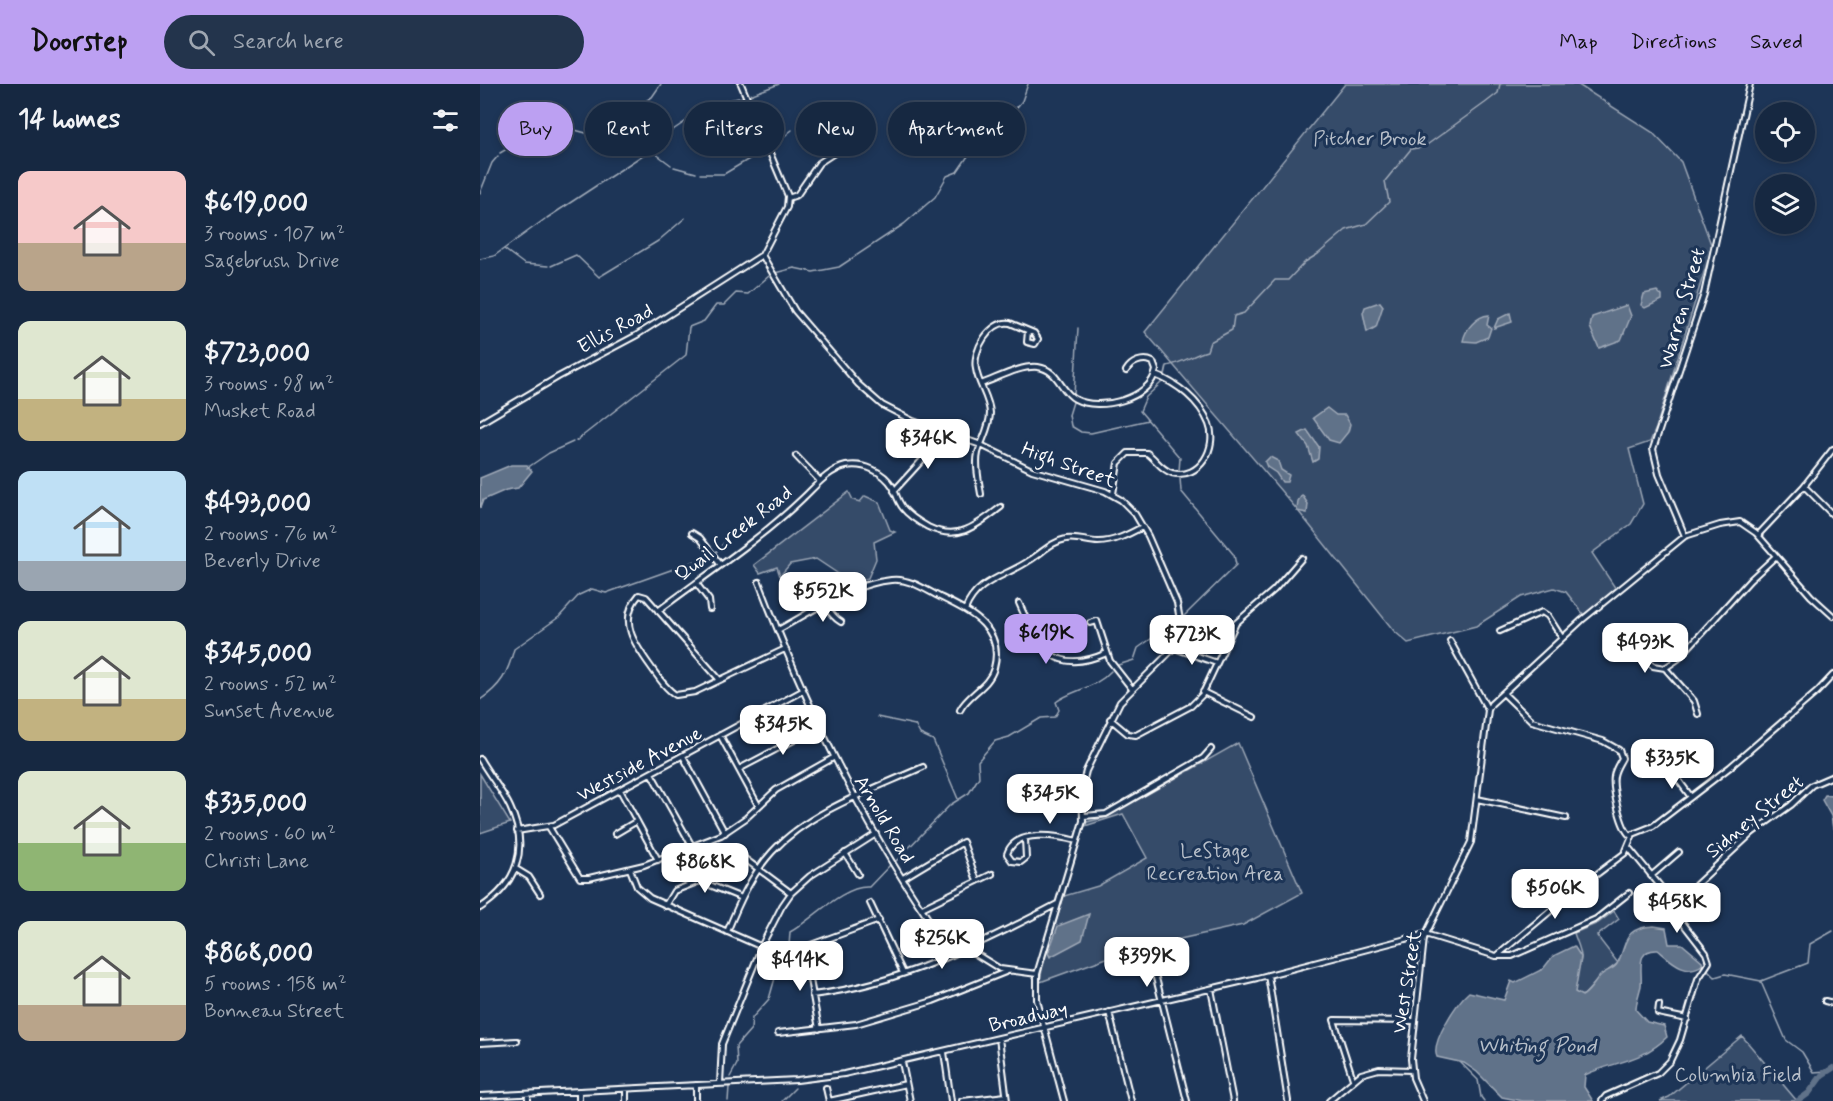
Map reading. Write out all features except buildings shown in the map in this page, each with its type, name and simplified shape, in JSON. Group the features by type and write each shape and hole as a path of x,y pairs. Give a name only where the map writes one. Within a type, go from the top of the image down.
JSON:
{"street":[{"path":"741,84 788,198 787,207 762,255"},
{"name":"Warren Street","path":"1685,536 1659,474 1653,449 1704,294 1750,84"},
{"path":"788,198 797,195 819,162 829,156"},
{"name":"Ellis Road","path":"480,423 558,377 637,335 762,255"},
{"name":"High Street","path":"762,255 795,311 865,391 897,413 981,445 1032,470 1113,494 1129,507 1142,527 1179,608 1180,632 1174,648"},
{"path":"981,494 977,467 990,412 976,361 990,328 1004,322 1028,331"},
{"path":"981,384 1024,369 1039,367 1055,375 1072,397 1093,404 1135,397 1146,389 1155,375 1155,364 1148,360 1133,363 1126,371"},
{"path":"1113,494 1118,463 1128,453 1144,452 1163,468 1180,474 1197,468 1210,450 1211,432 1204,414 1176,384 1155,375"},
{"path":"894,491 946,433"},
{"path":"1758,535 1804,486 1833,449"},
{"path":"796,456 820,482"},
{"name":"Quail Creek Road","path":"658,611 777,523 820,482 842,467 860,466 877,471 894,491 903,509 919,522 937,531 952,534 974,528 1001,507"},
{"path":"1804,486 1833,515"},
{"path":"1450,641 1488,710 1562,638 1685,536 1737,522 1744,524 1758,535 1811,596 1833,616"},
{"path":"965,610 974,595 989,581 1031,560 1057,541 1072,538 1110,541 1142,527"},
{"path":"692,533 700,538 720,564"},
{"path":"1665,668 1678,658 1750,580 1776,557"},
{"path":"1110,719 1128,734 1140,734 1195,704 1238,621 1274,590 1302,558"},
{"path":"778,630 852,590 898,580 909,582 965,610 982,622 990,632 995,645 994,669 987,681 965,700 960,710"},
{"name":"Arnold Road","path":"759,582 802,691 833,758 853,797 935,928 1000,969 1037,974"},
{"path":"696,583 709,600 710,609"},
{"path":"807,586 817,590 831,616 841,622"},
{"path":"718,679 646,597 639,595 630,612 631,638 671,691 684,696 785,649"},
{"path":"1019,603 1039,644 1053,657 1079,663 1107,653"},
{"path":"1500,631 1542,612 1548,616 1562,638"},
{"path":"1090,623 1097,621 1107,653 1116,672 1132,689"},
{"path":"1064,1101 1037,1000 1037,974 1084,816 1083,782 1110,719 1132,689 1174,648 1217,663"},
{"path":"1637,652 1653,666 1665,668 1694,701 1698,714"},
{"path":"1497,956 1564,899 1625,854 1631,836 1653,826 1691,797 1817,692 1833,675"},
{"name":"Westside Avenue","path":"517,831 549,827 802,691"},
{"path":"1203,692 1254,717"},
{"path":"1503,693 1532,720 1607,742 1617,748 1622,755 1615,771 1613,785 1625,830 1631,836"},
{"name":"West Street","path":"1423,1101 1412,1070 1414,1020 1425,934 1470,847 1488,710"},
{"path":"739,769 819,727"},
{"path":"720,735 758,805"},
{"path":"1084,816 1106,814 1206,756 1212,749"},
{"path":"683,756 725,833"},
{"path":"549,827 580,878 630,869 725,833 746,818 776,790 833,758"},
{"path":"480,759 510,807 517,831 516,869 506,888 480,908"},
{"path":"728,932 742,898 760,868 783,842 853,797 923,767"},
{"path":"1671,770 1691,797"},
{"path":"651,773 692,846"},
{"name":"Sidney Street","path":"1672,906 1752,834 1791,805 1812,785 1833,776"},
{"path":"620,790 658,860"},
{"path":"1478,799 1566,818"},
{"path":"615,834 637,821"},
{"path":"720,1084 722,1044 762,947 791,893 810,876 876,834"},
{"path":"1025,839 1026,858 1021,862 1012,861 1008,850 1025,839 1043,835 1077,841"},
{"path":"903,878 963,842 977,881"},
{"path":"1602,1100 1663,1069 1677,1048 1696,982 1707,967 1708,955 1628,846"},
{"path":"1651,876 1679,852"},
{"path":"737,853 791,893"},
{"path":"845,853 858,874"},
{"path":"516,869 529,877 540,894"},
{"path":"630,869 639,891 665,906 762,947"},
{"path":"922,908 992,874"},
{"path":"665,906 672,893 700,881 742,898"},
{"path":"1425,934 1497,956 1512,956 1591,922 1629,893"},
{"path":"870,903 903,973"},
{"path":"812,995 850,988 903,973 966,949 1058,904"},
{"path":"1650,910 1672,906"},
{"path":"819,1029 804,952 811,945 879,920"},
{"name":"Broadway","path":"480,1096 829,1077 1211,989 1425,934"},
{"path":"1154,970 1187,1101"},
{"path":"778,1033 856,1024 882,1017 960,992 1008,971"},
{"path":"1268,975 1288,1101"},
{"path":"1211,989 1233,1101"},
{"path":"1825,1000 1833,1003"},
{"path":"1659,1005 1658,1013 1687,1018"},
{"path":"1109,1012 1131,1101"},
{"path":"1353,1079 1334,1020 1414,1020"},
{"path":"962,1101 1007,1099 999,1038"},
{"path":"480,1043 518,1041"},
{"path":"944,1052 951,1101"},
{"path":"902,1062 910,1101"},
{"path":"1329,1101 1353,1079 1378,1069 1412,1070"},
{"path":"826,1088 829,1101 906,1084"},
{"path":"696,1085 696,1101"},
{"path":"626,1089 626,1101"},
{"path":"579,1091 579,1101"},
{"path":"528,1094 528,1101"}],"green space":[{"name":"Pitcher Brook","path":"1345,84 1577,84 1652,132 1681,162 1712,247 1656,428 1650,442 1629,449 1643,504 1631,524 1592,553 1616,589 1584,615 1566,592 1554,588 1521,597 1476,626 1408,643 1394,631 1299,512 1145,332"},
{"path":"849,492 853,500 860,502 865,496 879,502 890,530 895,532 874,542 876,559 868,578 856,583 841,579 837,573 816,559 790,564 780,576 777,567 760,573 754,565"},
{"name":"LeStage Recreation Area","path":"1238,743 1302,893 1243,925 1126,951 1040,982 1043,963 1064,896 1098,886 1147,858 1123,814 1085,826 1087,822 1107,817"},
{"path":"480,774 510,823 480,833"},
{"path":"1614,911 1619,919 1597,936 1618,963 1602,975 1584,995 1578,996 1574,987 1581,957 1574,933 1598,923"},
{"name":"Columbia Field","path":"1742,1036 1797,1101 1660,1101 1669,1097"}],"water":[{"path":"1657,291 1662,296 1662,300 1645,308 1641,305 1644,294"},
{"path":"1380,302 1383,306 1376,327 1367,332 1363,313 1365,307"},
{"path":"1627,305 1631,316 1621,340 1599,348 1590,327 1592,317"},
{"path":"1510,313 1512,322 1494,328 1498,319"},
{"path":"1489,315 1487,325 1491,328 1488,337 1476,342 1463,341 1472,324"},
{"path":"1327,408 1336,415 1345,415 1350,424 1348,432 1339,443 1329,440 1313,418"},
{"path":"1307,430 1319,447 1318,459 1313,462 1308,446 1299,434"},
{"path":"1270,457 1278,461 1281,470 1289,475 1287,482 1282,482 1276,473 1267,467 1265,462"},
{"path":"511,465 527,465 532,471 518,488 506,490 483,500 480,508 480,478"},
{"path":"1302,495 1308,504 1307,513 1297,511 1298,501"},
{"path":"1825,795 1833,796 1833,829 1831,816 1822,800"},
{"path":"1089,914 1082,940 1050,957 1048,953 1058,926"},
{"name":"Whiting Pond","path":"1643,927 1666,928 1669,944 1682,944 1703,964 1697,968 1685,968 1658,950 1646,953 1641,962 1641,986 1636,1010 1647,1022 1664,1026 1667,1037 1648,1052 1585,1075 1584,1087 1593,1101 1522,1101 1502,1097 1477,1072 1464,1063 1437,1057 1437,1042 1441,1033 1458,1004 1469,992 1504,1000 1511,981 1515,983 1543,969 1553,956 1574,946 1581,957 1575,992 1582,996 1601,975 1614,968 1631,934"}],"waterway":[{"path":"644,102 652,97 661,84"},
{"path":"750,95 779,84"},
{"path":"775,273 794,268 813,272 839,267 904,224 935,197 947,176 957,172 977,143 999,129 1022,101 1028,84"},
{"path":"1165,375 1167,366 1207,351 1210,342 1232,330 1234,316 1244,313 1275,280 1288,280 1305,262 1346,230 1366,224 1389,202 1385,181 1411,149 1424,147 1485,103 1498,93 1500,84"},
{"path":"672,131 713,103 744,97"},
{"path":"573,130 585,133"},
{"path":"784,136 792,130"},
{"path":"480,193 492,163 498,156"},
{"path":"547,218 641,156"},
{"path":"659,156 671,165"},
{"path":"700,174 724,174 754,156"},
{"path":"674,167 696,173"},
{"path":"551,266 576,255 599,277 658,241 685,218"},
{"path":"480,259 494,256 545,219"},
{"path":"504,249 524,264 548,266"},
{"path":"576,441 686,355 689,327 704,321 716,305 724,305 736,293 748,294 769,276"},
{"path":"1074,395 1078,328"},
{"path":"1162,382 1146,397 1140,411 1180,458 1179,471"},
{"path":"1073,402 1069,415 1071,426 1081,432 1091,433 1148,420"},
{"path":"527,468 549,453 573,442"},
{"path":"1180,478 1181,491 1234,555 1236,565 1184,616"},
{"path":"716,552 748,516"},
{"path":"480,700 503,678 514,649 559,617 579,595 592,589 606,593 710,556"},
{"path":"1118,665 1134,660 1138,648 1175,622"},
{"path":"896,861 950,805 969,793 979,777 978,761 995,741 1009,737 1041,718 1055,717 1059,710 1056,702 1098,682 1111,671"},
{"path":"877,717 915,725 920,734 933,740 958,799"},
{"path":"730,1077 737,1064 736,1046 751,1029 752,1018 769,999 783,950 789,946 790,932 838,897 859,888 869,887 891,864"},
{"path":"1702,964 1715,977 1725,974 1761,981 1808,963 1810,944 1833,931"},
{"path":"1761,982 1786,1040 1802,1052 1814,1072 1826,1071"},
{"path":"1461,1063 1478,1080 1484,1101"},
{"path":"1798,1101 1809,1093 1822,1075 1833,1068"},
{"path":"728,1101 729,1087"},
{"path":"782,1101 795,1088"}]}
